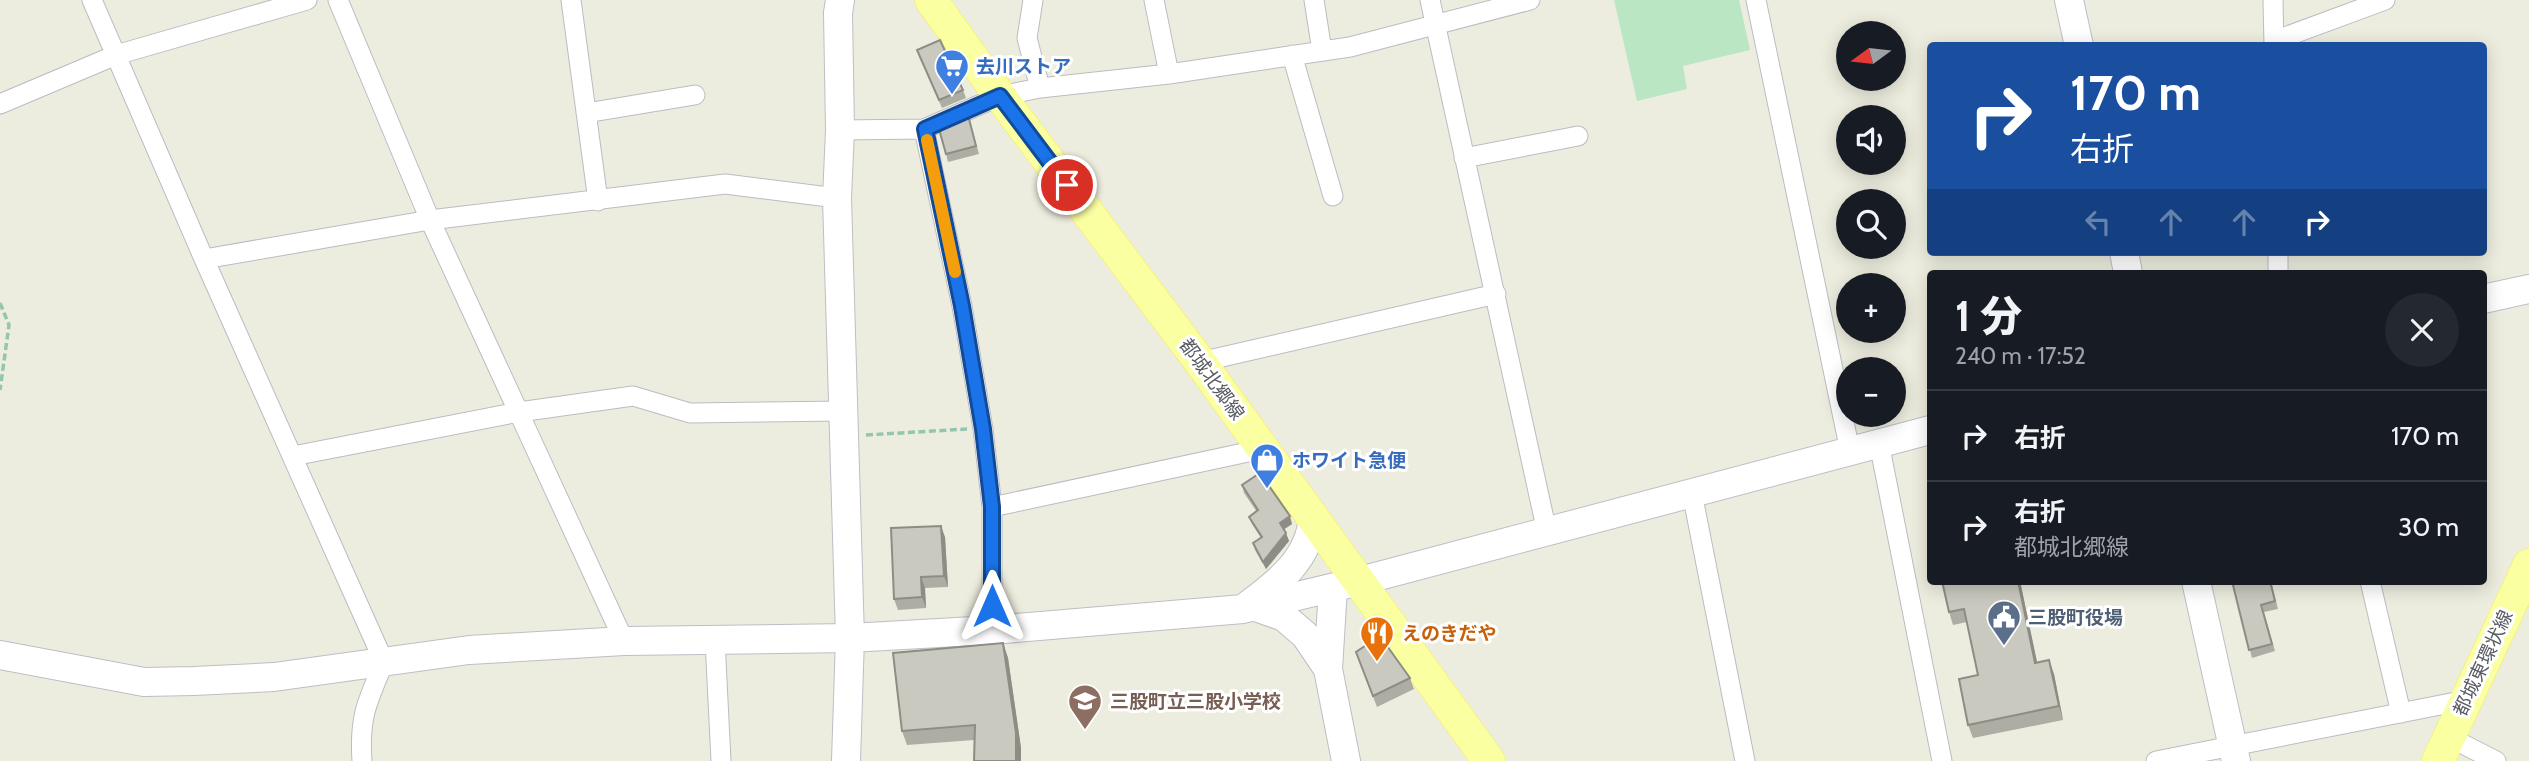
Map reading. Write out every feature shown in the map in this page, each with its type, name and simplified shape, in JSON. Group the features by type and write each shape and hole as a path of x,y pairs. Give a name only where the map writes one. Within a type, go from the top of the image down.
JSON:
{"main road":[{"name":"都城北郷線","path":"931,0 1313,518 1346,585 1489,761"},
{"name":"都城東環状線","path":"2443,749 2529,565"}],"street":[{"path":"92,0 384,662 363,710 360,739 362,761"},
{"path":"0,104 116,55 307,0"},
{"path":"338,0 430,220 624,641"},
{"path":"571,0 598,201"},
{"path":"840,0 840,130 836,198 850,638 846,761"},
{"path":"1033,0 1027,38 1040,88"},
{"path":"1154,0 1169,74"},
{"path":"1314,0 1322,51"},
{"path":"1430,0 1547,532"},
{"path":"840,130 925,129 1000,96 1040,88 1169,74 1350,47 1530,0"},
{"path":"1756,0 1850,451"},
{"path":"2069,0 2078,42"},
{"path":"2273,0 2274,42"},
{"path":"2277,42 2385,0"},
{"path":"1292,55 1333,196"},
{"path":"586,113 695,95"},
{"path":"925,129 962,306 983,429 992,507 992,630"},
{"path":"1464,158 1578,136"},
{"path":"204,259 430,220 724,184 836,198"},
{"path":"2487,298 2529,289"},
{"path":"1200,362 1496,294"},
{"path":"293,456 519,412 634,396 690,413 845,423"},
{"path":"0,655 144,682 274,677 469,650 624,641 850,638 992,630 1249,608 1346,585 1927,431"},
{"path":"1879,443 1942,761"},
{"path":"992,507 1262,449"},
{"path":"1692,493 1745,761"},
{"path":"1249,608 1297,563 1311,534 1313,518"},
{"path":"1328,669 1346,585"},
{"path":"2197,585 2234,754"},
{"path":"2371,585 2401,713"},
{"path":"1249,608 1284,617 1305,635 1328,669 1346,761"},
{"path":"716,640 721,761"},
{"path":"2157,761 2234,754 2466,700"},
{"path":"2443,749 2496,761"}],"path":[{"path":"0,303 9,325 0,390"},
{"path":"845,423 983,429"}],"green space":[{"path":"1614,0 1739,0 1750,50 1683,66 1687,89 1637,101"}],"building":[{"path":"940,40 963,90 939,100 917,50"},
{"path":"968,115 976,146 946,154 939,129"},
{"path":"1260,473 1290,516 1280,523 1286,533 1263,562 1253,543 1262,537 1249,517 1258,510 1242,485"},
{"path":"941,526 944,576 921,577 922,597 894,599 891,528"},
{"path":"1943,585 2019,585 2035,663 2049,660 2059,706 1968,725 1959,679 1978,675 1964,609 1949,612"},
{"path":"2233,585 2271,585 2275,601 2261,605 2272,644 2249,650"},
{"path":"1380,636 1410,678 1373,696 1356,652"},
{"path":"1003,643 1016,733 1016,761 974,761 975,725 902,731 893,653"}],"slow traffic":[{"path":"927,140 955,272"}],"place":[{"name":"去川ストア","path":"952,96"},
{"name":"ホワイト急便","path":"1267,490"},
{"name":"三股町役場","path":"2004,647"},
{"name":"えのきだや","path":"1377,663"},
{"name":"三股町立三股小学校","path":"1085,731"}],"route":[{"path":"992,606 992,507 983,429 962,306 925,129 1000,96 1067,185"}]}
